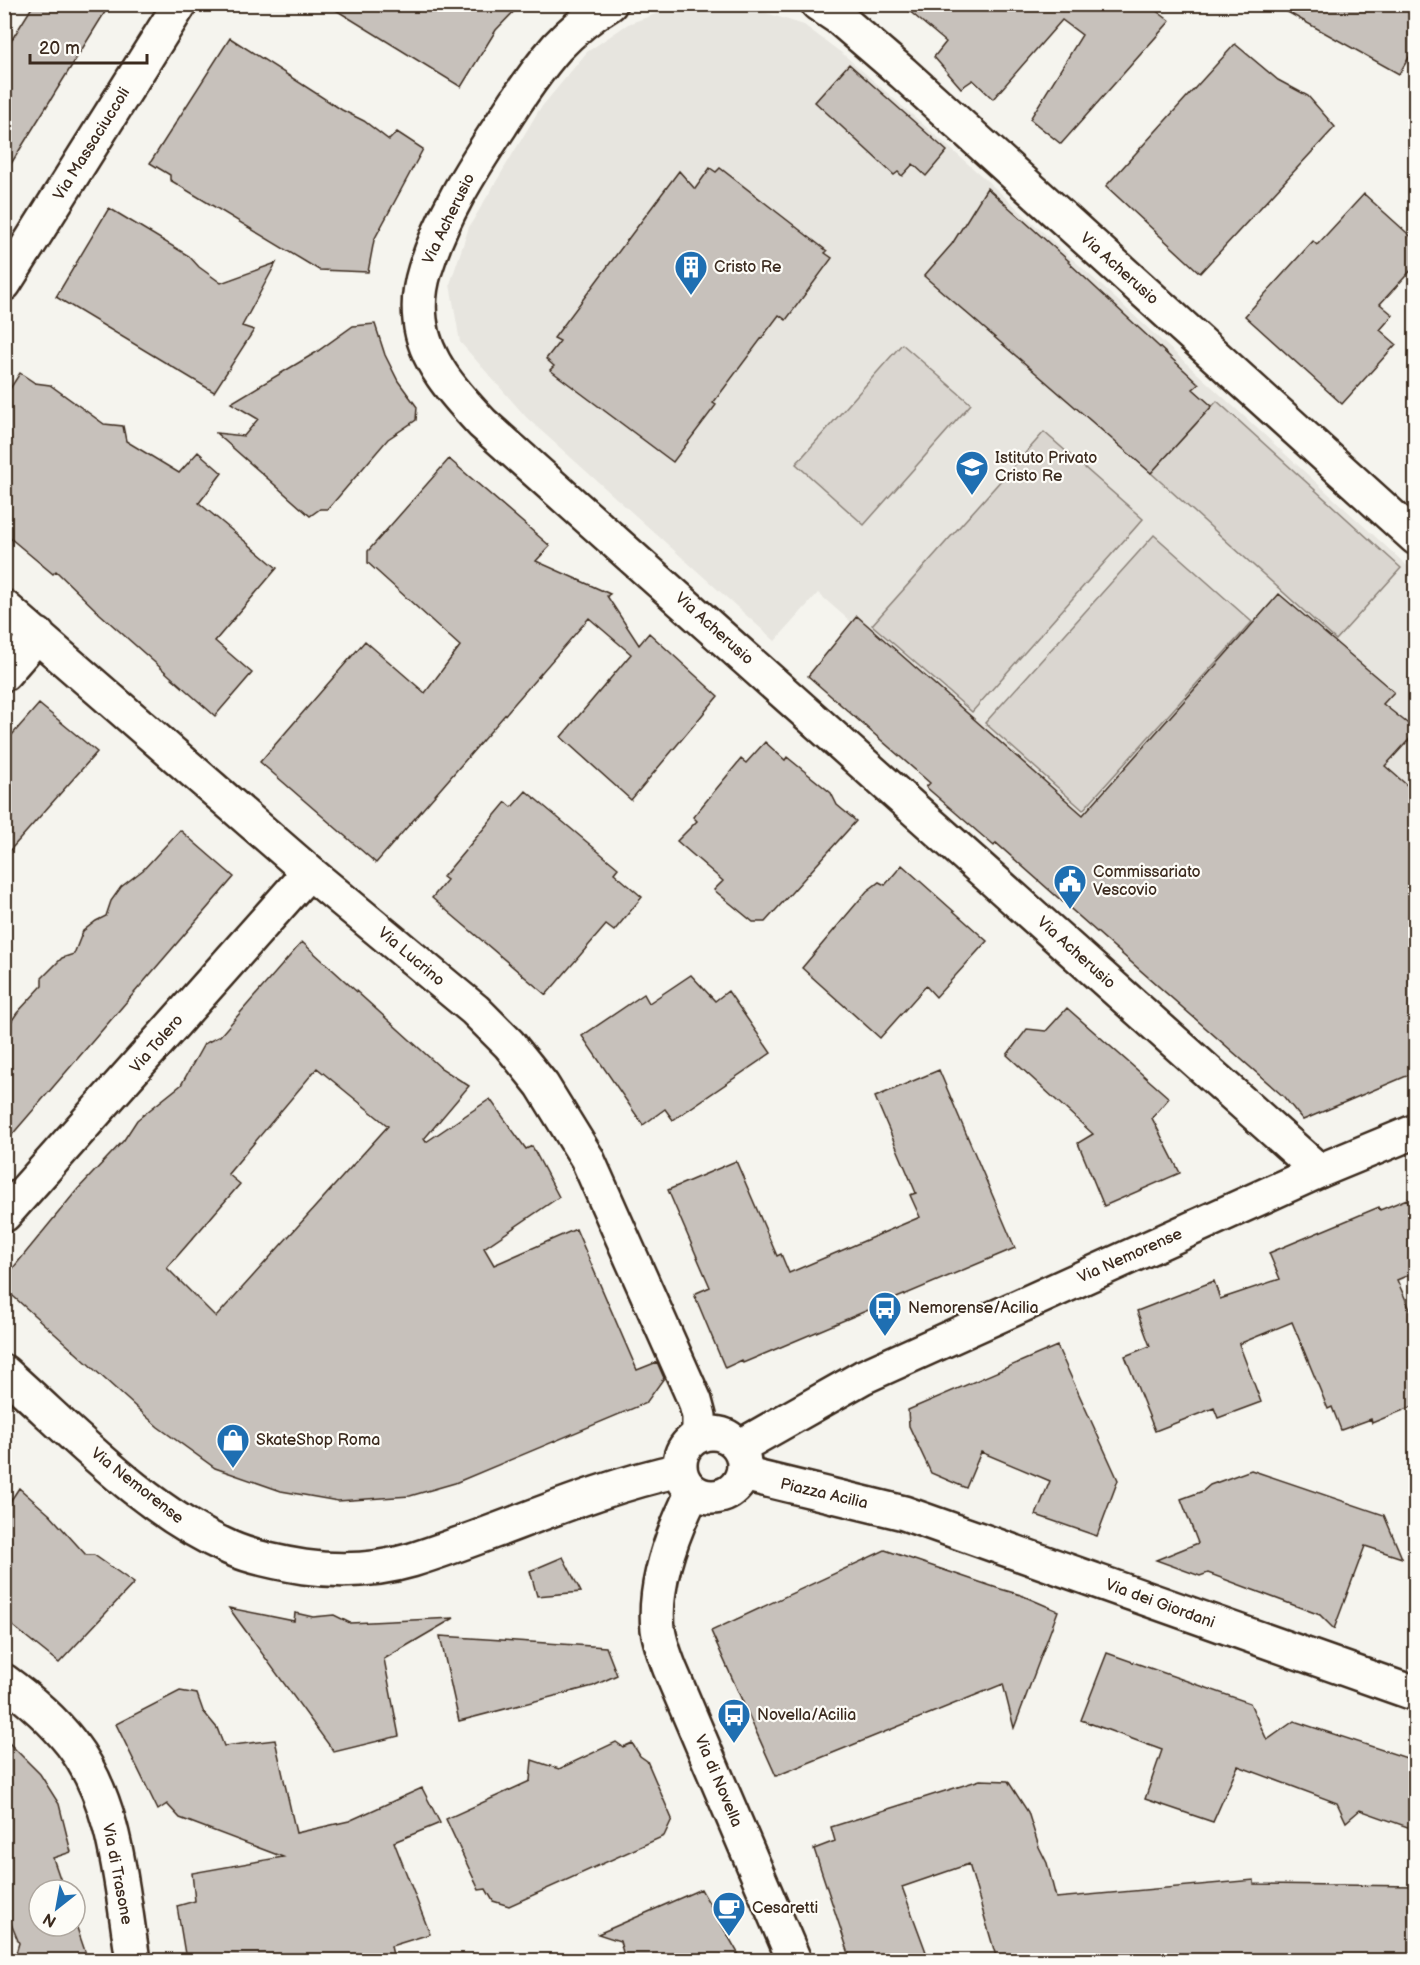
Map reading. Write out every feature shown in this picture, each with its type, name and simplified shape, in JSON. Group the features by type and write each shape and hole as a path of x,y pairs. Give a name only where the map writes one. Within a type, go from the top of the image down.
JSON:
{"street":[{"name":"Via Massaciuccoli","path":"4,284 180,4"},
{"name":"Via Acherusio","path":"610,4 585,20 557,48 520,94 482,153 445,221 424,271 419,299 423,337 435,364 452,390 482,423 1319,1171"},
{"name":"Via Acherusio","path":"818,4 839,18 903,73 1416,538"},
{"name":"Via Lucrino","path":"4,607 309,872 475,1010 509,1044 542,1084 587,1158 695,1401 699,1416 699,1435"},
{"path":"4,674 38,635"},
{"name":"Via Tolero","path":"4,1215 309,872"},
{"name":"Via Nemorense","path":"741,1461 846,1386 1319,1171 1416,1131"},
{"name":"Via Nemorense","path":"4,1372 118,1474 164,1511 231,1549 268,1560 314,1568 342,1570 390,1565 434,1552 652,1476 686,1481"},
{"name":"Piazza Acilia","path":"699,1435 707,1433 725,1435 741,1461 904,1513"},
{"path":"699,1435 689,1441 679,1460 686,1481 712,1497 722,1496 738,1484 741,1461"},
{"name":"Via di Novella","path":"686,1481 658,1597 658,1630 670,1669 794,1960"},
{"name":"Via dei Giordani","path":"904,1513 1416,1694"},
{"name":"Via di Trasone","path":"4,1681 37,1707 72,1744 97,1790 114,1841 133,1960"}],"shaded area":[{"name":"Istituto Privato Cristo Re","path":"715,6 757,10 804,25 843,54 984,178 1415,573 1415,1006 1270,989 818,593 775,641 527,418 460,342 450,284 469,227 539,110 587,52 628,24 675,7"},
{"path":"902,344 971,404 864,525 796,464"},
{"path":"1217,401 1401,568 1336,640 1151,473"},
{"path":"1044,432 1143,519 972,712 872,625"},
{"path":"1154,535 1252,622 1083,810 985,723"}],"building":[{"path":"34,4 110,4 4,175 4,52"},
{"path":"326,4 521,4 496,30 461,87"},
{"path":"901,4 1147,4 1170,21 1061,144 1030,119 1082,35 1062,20 993,99 973,80 961,88 934,57 946,42"},
{"path":"1273,4 1416,4 1416,46 1399,74"},
{"path":"230,38 342,110 364,121 389,140 397,132 423,149 374,240 368,272 319,270 170,180 170,175 150,163"},
{"path":"1235,44 1278,80 1308,96 1335,127 1200,273 1106,186"},
{"path":"849,64 947,151 926,176 913,164 902,176 898,172 894,175 815,102"},
{"name":"Cristo Re","path":"710,168 716,172 720,168 827,251 825,253 832,258 786,320 779,315 713,403 716,405 673,462 550,370 554,366 546,359 560,341 554,338 679,171 695,189"},
{"path":"987,188 1069,261 1199,384 1193,389 1212,406 1151,473 924,276 952,244"},
{"path":"1364,194 1416,241 1416,265 1380,304 1393,315 1380,330 1396,344 1342,404 1245,316 1313,241 1317,245"},
{"path":"109,208 189,256 199,267 221,283 276,263 242,326 254,330 214,392 56,297"},
{"path":"375,324 385,355 398,381 417,407 416,420 388,439 328,509 320,509 310,516 216,433 244,436 258,419 231,403 315,353 353,326"},
{"path":"20,373 35,383 50,385 104,424 123,426 126,441 179,473 198,452 222,473 199,503 277,568 215,641 252,673 215,716 100,614 56,571 53,574 4,533 4,398"},
{"path":"449,459 550,546 536,561 610,594 607,596 639,645 649,633 718,696 631,800 561,737 631,654 589,618 376,863 260,762 365,641 425,693 460,646 368,563 368,551"},
{"path":"1279,594 1394,692 1383,704 1416,730 1385,766 1416,793 1416,1072 1303,1120 1284,1097 996,843 994,846 926,787 930,783 808,676 857,616 1083,815"},
{"path":"39,704 97,752 4,857 4,744"},
{"path":"765,742 785,760 787,757 831,793 837,805 856,821 765,922 753,922 714,890 723,881 677,841 697,821 693,817 741,759 746,763"},
{"path":"526,791 618,868 614,873 642,897 614,931 606,925 546,995 432,898 447,880 443,877 506,802 512,807"},
{"path":"180,830 234,877 4,1144 4,1032 17,1013 42,986 42,978 62,958 74,954 83,931 106,916 111,901 121,887 143,870"},
{"path":"902,865 987,941 936,997 926,986 880,1038 802,968 867,891 879,882 885,885"},
{"path":"302,942 441,1068 469,1086 424,1139 426,1142 490,1099 526,1149 532,1146 559,1197 484,1248 494,1265 576,1229 637,1370 657,1362 664,1378 646,1403 455,1483 410,1496 338,1501 281,1491 215,1468 158,1427 4,1288 4,1279 77,1190 124,1140 137,1120 181,1085 204,1044 220,1036","holes":["317,1068 388,1126 216,1317 167,1268 240,1184 228,1174"]},
{"path":"691,975 715,1001 728,991 771,1053 673,1120 665,1109 643,1125 582,1036 644,994 649,1003"},
{"path":"1067,1008 1169,1098 1152,1118 1180,1173 1104,1206 1078,1143 1093,1134 1007,1055 1027,1029 1046,1031"},
{"path":"939,1070 1015,1248 743,1363 742,1360 725,1368 694,1294 710,1287 668,1190 736,1161 777,1256 781,1254 789,1273 920,1217 910,1195 916,1193 875,1097"},
{"path":"1407,1199 1416,1220 1416,1272 1397,1280 1416,1323 1416,1405 1372,1423 1371,1419 1341,1430 1332,1407 1328,1409 1292,1322 1239,1344 1261,1402 1218,1418 1214,1408 1155,1431 1125,1356 1150,1346 1137,1311 1214,1281 1220,1299 1280,1279 1269,1253 1379,1207 1380,1210"},
{"path":"1057,1346 1118,1480 1097,1536 1036,1515 1050,1481 981,1452 966,1488 931,1473 909,1426 908,1410"},
{"path":"1251,1470 1384,1515 1402,1558 1365,1546 1334,1629 1320,1615 1208,1573 1200,1576 1156,1560 1198,1543 1181,1499 1203,1491 1210,1485"},
{"path":"19,1488 50,1515 86,1555 94,1555 134,1583 59,1663 4,1619 4,1511"},
{"path":"885,1550 1021,1595 1058,1611 1014,1728 1003,1684 776,1776 711,1631"},
{"path":"563,1557 581,1592 537,1596 530,1571"},
{"path":"229,1608 294,1621 295,1613 313,1617 334,1615 350,1623 454,1618 384,1659 399,1736 334,1752"},
{"path":"440,1636 606,1647 617,1675 593,1686 459,1721"},
{"path":"1107,1653 1250,1703 1267,1740 1294,1721 1416,1761 1416,1830 1360,1810 1346,1822 1337,1803 1238,1766 1213,1822 1145,1799 1162,1750 1081,1720"},
{"path":"180,1691 197,1694 203,1711 217,1728 224,1746 275,1740 296,1833 349,1821 422,1788 440,1823 394,1842 430,1934 391,1946 394,1960 186,1960 177,1906 195,1901 192,1873 283,1857 180,1818 167,1804 158,1810 116,1724"},
{"path":"4,1738 40,1774 59,1804 71,1852 53,1858 60,1878 27,1878 27,1938 80,1938 88,1960 14,1960 19,1943 4,1907"},
{"path":"616,1742 623,1747 632,1743 640,1756 647,1761 672,1819 664,1836 509,1906 493,1901 486,1889 479,1890 446,1819 530,1781 532,1760 559,1769"},
{"path":"980,1780 1008,1781 1028,1812 1039,1847 1047,1863 1056,1898 1254,1880 1254,1884 1416,1886 1416,1960 997,1960 969,1864 902,1887 929,1960 851,1960 814,1849 835,1841 831,1827"},
{"path":"701,1889 742,1960 625,1960 620,1941 598,1934"}],"place":[{"name":"Cristo Re","path":"691,296"},
{"name":"Istituto Privato Cristo Re","path":"972,496"},
{"name":"Commissariato Vescovio","path":"1070,910"},
{"name":"Nemorense/Acilia","path":"885,1337"},
{"name":"SkateShop Roma","path":"233,1469"},
{"name":"Novella/Acilia","path":"734,1744"},
{"name":"Cesaretti","path":"729,1937"}]}
